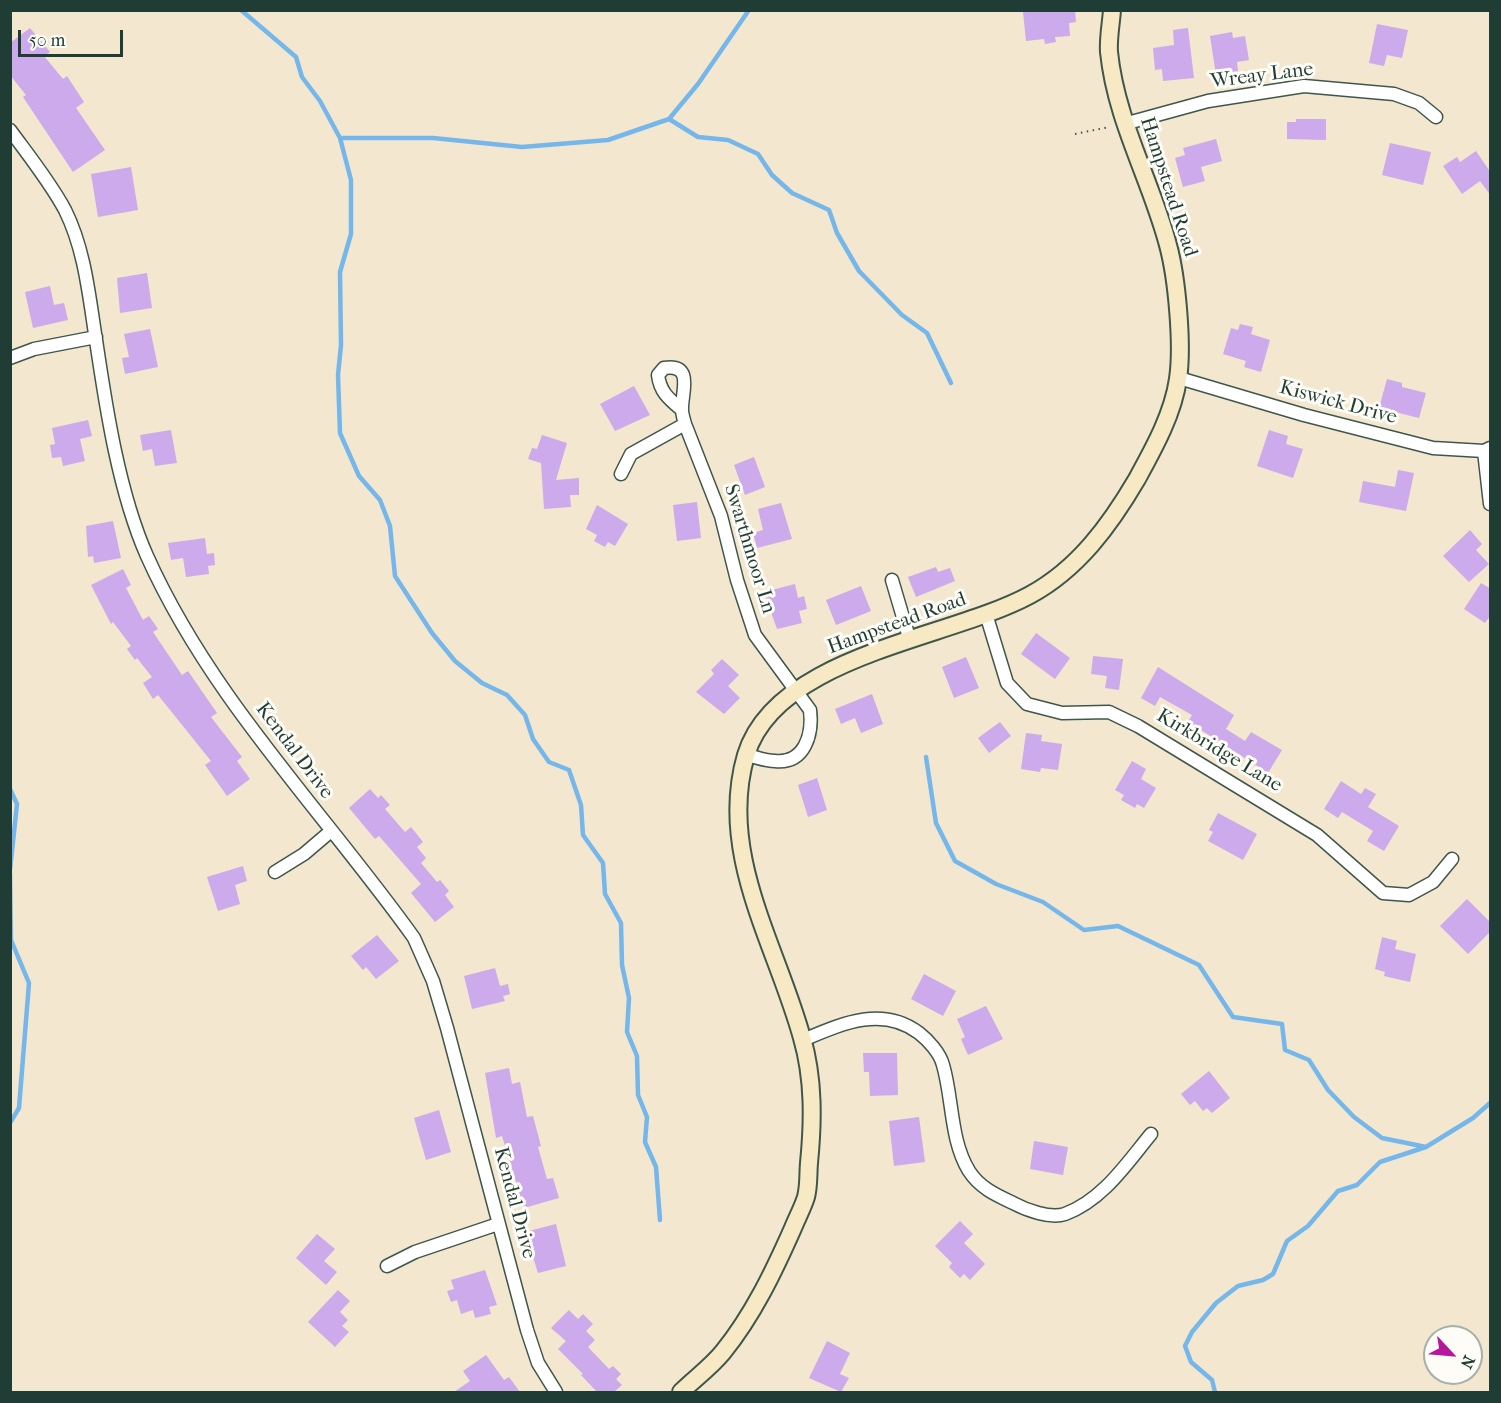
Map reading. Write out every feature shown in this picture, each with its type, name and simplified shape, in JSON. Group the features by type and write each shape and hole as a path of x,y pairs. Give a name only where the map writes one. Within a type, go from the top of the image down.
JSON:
{"street":[{"name":"Hampstead Road","path":"681,1392 723,1352 772,1276 806,1196 813,1113 803,1040 759,922 740,839 737,810 746,755 751,741 772,711 797,690 835,667 986,614 1031,594 1073,565 1118,513 1163,428 1179,378 1178,306 1169,246 1124,124 1109,51 1112,10"},
{"name":"Wreay Lane","path":"1124,124 1208,100 1304,86 1394,94 1419,103 1436,117"},
{"name":"Kendal Drive","path":"10,130 65,210 90,291 108,412 130,506 146,554 170,602 228,697 414,938 432,981 447,1028 531,1341 538,1363 556,1392"},
{"path":"10,358 34,349 96,337"},
{"name":"Kiswick Drive","path":"1179,378 1304,415 1432,448 1487,450"},
{"name":"Swarthmoor Ln","path":"682,410 685,424 721,516 737,580 755,635 810,711 812,725 809,740 803,750 792,759 777,762 746,755"},
{"path":"621,474 631,454 685,424"},
{"path":"1487,450 1491,504"},
{"path":"892,580 910,641"},
{"name":"Kirkbridge Lane","path":"986,614 1007,683 1027,704 1062,714 1109,712 1138,726 1317,835 1383,893 1409,895 1433,882 1452,859"},
{"path":"275,872 304,854 331,831"},
{"path":"803,1040 846,1022 871,1017 910,1026 927,1039 943,1062 958,1144 969,1171 985,1189 1023,1208 1044,1214 1064,1214 1102,1191 1151,1134"},
{"path":"387,1266 415,1252 498,1224"}],"path":[{"path":"1075,134 1124,124"}],"building":[{"path":"1075,10 1076,22 1069,23 1070,36 1055,37 1056,42 1045,44 1044,39 1026,41 1023,12"},
{"path":"1377,24 1408,30 1402,58 1387,55 1384,66 1369,63"},
{"path":"30,28 50,52 44,56 63,79 67,76 84,102 76,108 105,150 73,172 23,97 26,95 10,75 10,43"},
{"path":"1188,28 1194,78 1163,81 1162,69 1155,70 1153,48 1174,45 1173,30"},
{"path":"1232,32 1233,38 1245,36 1249,60 1237,62 1238,71 1216,75 1210,36"},
{"path":"1296,119 1326,119 1326,140 1287,139 1287,122 1296,122"},
{"path":"1216,139 1222,161 1201,167 1205,181 1183,187 1175,158 1185,155 1183,148"},
{"path":"1390,143 1431,152 1423,185 1382,175"},
{"path":"1476,151 1491,173 1491,196 1480,181 1462,194 1443,166 1457,157 1460,162"},
{"path":"131,167 138,210 98,217 91,174"},
{"path":"147,273 152,308 120,313 117,278"},
{"path":"50,286 54,305 64,303 68,320 33,328 25,292"},
{"path":"1240,324 1253,327 1251,334 1270,340 1261,372 1244,367 1246,361 1223,354 1231,328 1238,330"},
{"path":"150,329 158,367 125,374 122,358 129,357 124,334"},
{"path":"1387,379 1402,383 1402,387 1426,393 1419,418 1379,408"},
{"path":"634,386 650,415 615,431 600,404"},
{"path":"88,420 92,436 80,439 85,461 63,466 61,457 52,458 50,445 55,444 52,428"},
{"path":"171,430 177,463 155,466 152,449 143,451 140,435"},
{"path":"1269,430 1288,436 1286,444 1303,449 1293,478 1257,466"},
{"path":"542,435 567,443 556,480 579,478 579,495 570,495 571,507 544,509 541,463 528,459 532,448 537,449"},
{"path":"754,457 765,487 745,495 734,465"},
{"path":"1398,470 1414,473 1406,511 1359,502 1363,481 1395,487"},
{"path":"697,502 701,538 677,541 673,505"},
{"path":"781,503 792,539 757,548 753,533 763,530 758,509"},
{"path":"597,505 628,524 615,546 608,542 605,547 594,541 597,535 586,529"},
{"path":"113,521 121,558 94,563 93,556 88,557 86,526"},
{"path":"1470,530 1482,544 1476,550 1489,564 1469,582 1443,556"},
{"path":"205,538 207,554 214,553 215,565 208,566 209,574 186,577 183,558 171,560 168,543"},
{"path":"936,567 938,572 950,568 955,581 916,597 908,577"},
{"path":"123,569 131,585 126,588 143,620 149,616 158,629 153,632 182,675 188,671 217,713 211,717 242,757 237,761 250,779 227,796 205,765 211,761 158,695 153,699 143,683 152,677 127,649 131,646 113,622 111,624 91,585"},
{"path":"1481,583 1491,589 1491,615 1485,623 1464,609"},
{"path":"795,584 798,598 804,596 807,609 799,611 802,623 777,629 764,592"},
{"path":"861,586 871,611 836,625 826,600"},
{"path":"1036,633 1070,658 1055,679 1021,654"},
{"path":"1093,656 1123,659 1119,690 1105,688 1107,676 1091,674"},
{"path":"966,657 979,688 954,698 942,667"},
{"path":"722,659 739,675 728,686 740,698 724,714 696,692 714,674 711,670"},
{"path":"1158,667 1234,715 1226,729 1245,741 1251,732 1282,750 1268,773 1201,730 1198,735 1185,727 1192,715 1160,697 1155,706 1141,698"},
{"path":"872,694 883,724 861,733 855,718 841,724 835,709"},
{"path":"1000,722 1011,736 989,753 978,738"},
{"path":"1026,733 1042,735 1041,741 1062,744 1058,770 1041,768 1040,772 1021,769"},
{"path":"1132,761 1146,769 1141,779 1156,788 1144,808 1137,804 1135,808 1121,800 1124,795 1115,790"},
{"path":"817,778 827,810 808,817 798,785"},
{"path":"1341,781 1361,794 1365,788 1376,794 1368,807 1399,826 1384,851 1367,841 1373,831 1342,812 1338,818 1324,809"},
{"path":"370,789 378,798 381,795 390,805 385,809 405,832 411,827 423,842 417,847 426,858 421,863 437,882 440,880 449,891 445,895 454,907 435,922 411,893 421,884 379,836 375,839 349,808"},
{"path":"1218,813 1257,834 1243,860 1208,841 1213,832 1209,830"},
{"path":"243,866 247,881 235,885 240,904 218,911 207,877"},
{"path":"1467,899 1491,923 1491,931 1468,954 1440,926"},
{"path":"377,935 399,961 376,979 366,967 363,970 351,956"},
{"path":"1382,937 1397,941 1395,949 1416,954 1410,982 1384,976 1385,972 1375,969"},
{"path":"495,968 500,986 508,984 510,994 503,996 505,1001 472,1009 464,976"},
{"path":"924,974 956,991 943,1016 911,999"},
{"path":"986,1006 1003,1039 968,1055 961,1039 965,1037 957,1019"},
{"path":"863,1053 897,1053 898,1095 870,1096 869,1072 864,1072"},
{"path":"509,1068 512,1084 520,1082 527,1117 533,1116 541,1146 538,1147 547,1179 553,1178 559,1198 524,1208 502,1136 496,1138 485,1073"},
{"path":"1209,1071 1230,1098 1212,1113 1207,1108 1203,1111 1195,1101 1190,1105 1181,1094"},
{"path":"439,1110 451,1152 426,1160 414,1118"},
{"path":"919,1117 925,1162 894,1166 889,1121"},
{"path":"1034,1141 1068,1147 1063,1175 1030,1169"},
{"path":"960,1221 973,1234 964,1243 985,1264 970,1280 964,1274 960,1278 949,1267 952,1263 935,1246"},
{"path":"556,1224 566,1266 538,1273 525,1232"},
{"path":"317,1234 335,1249 324,1261 337,1272 326,1285 296,1258"},
{"path":"485,1270 497,1305 489,1307 491,1314 475,1318 473,1310 461,1314 457,1300 451,1302 447,1291 454,1289 451,1280"},
{"path":"338,1290 350,1301 340,1312 348,1320 342,1326 349,1332 335,1347 308,1322"},
{"path":"569,1310 578,1319 583,1314 593,1324 586,1331 595,1340 588,1347 609,1369 613,1366 621,1374 616,1379 622,1385 614,1392 597,1392 558,1349 566,1341 551,1328"},
{"path":"827,1341 850,1353 840,1374 849,1378 841,1392 809,1378"},
{"path":"486,1355 504,1380 509,1377 520,1392 454,1392 470,1381 463,1371"}],"waterway":[{"path":"241,10 296,57 302,77 320,101 340,138 351,180 351,234 340,272 341,345 338,375 340,433 359,476 380,500 390,526 395,576 432,633 455,661 482,683 507,695 525,715 533,739 549,762 569,770 581,805 583,835 603,863 605,894 621,923 622,965 629,998 627,1032 637,1056 638,1095 647,1117 645,1142 656,1167 660,1220"},
{"path":"669,119 698,84 749,10"},
{"path":"340,138 433,138 522,147 608,140 669,119 698,137 728,140 758,154 772,175 792,193 829,210 837,233 859,271 902,315 927,333 951,383"},
{"path":"926,757 936,823 955,861 996,884 1043,902 1084,930 1118,926 1199,965 1233,1017 1282,1024 1285,1050 1309,1060 1328,1090 1354,1117 1382,1138 1426,1147"},
{"path":"10,789 17,804 10,870"},
{"path":"10,874 11,940 29,983 19,1108 10,1123"},
{"path":"1215,1392 1212,1380 1191,1362 1185,1346 1192,1332 1216,1303 1238,1286 1263,1280 1273,1274 1287,1241 1308,1226 1338,1191 1357,1185 1380,1162 1426,1147 1473,1118 1490,1103"}]}
